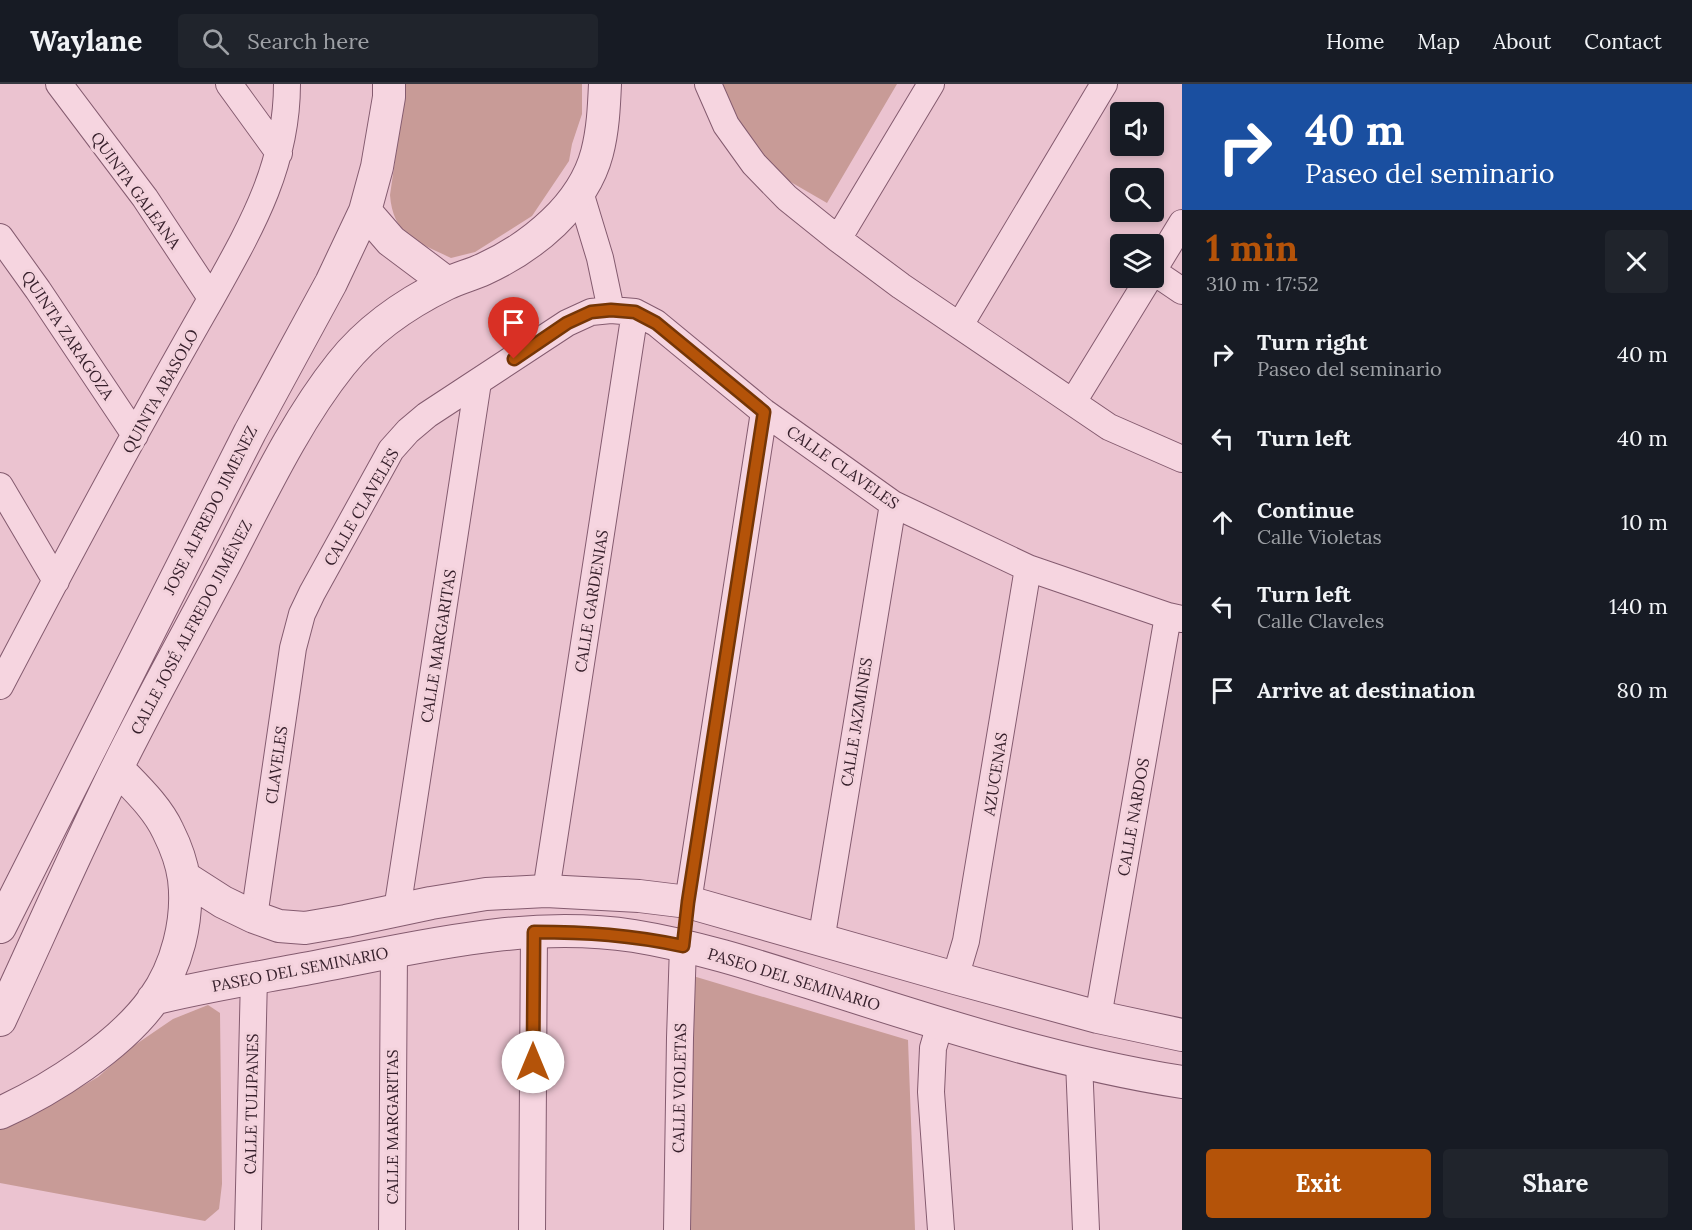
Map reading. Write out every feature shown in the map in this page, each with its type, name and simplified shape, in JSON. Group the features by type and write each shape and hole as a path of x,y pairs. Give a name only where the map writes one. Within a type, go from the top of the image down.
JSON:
{"street":[{"name":"QUINTA GALEANA","path":"59,84 145,198 211,298"},
{"path":"229,84 279,153"},
{"name":"QUINTA ABASOLO","path":"0,686 262,204 279,153 287,84"},
{"name":"JOSE ALFREDO JIMENEZ","path":"0,927 250,432 331,284 365,211 377,167 389,97 389,84"},
{"name":"CALLE JOSÉ ALFREDO JIMÉNEZ","path":"0,1020 12,962 284,452 320,394 342,363 372,331 447,284 485,269 526,246 555,221 580,192 597,155 604,114 605,84"},
{"path":"708,84 726,125 754,164 787,198 838,239 901,286 1109,427 1182,459"},
{"path":"838,239 931,84"},
{"path":"960,325 1104,84"},
{"path":"580,192 600,258 623,311"},
{"path":"365,211 391,240 447,284"},
{"path":"1164,254 1182,223"},
{"name":"QUINTA ZARAGOZA","path":"0,237 135,435"},
{"path":"1164,278 1182,291"},
{"path":"1072,402 1143,288"},
{"name":"CALLE CLAVELES","path":"302,614 391,450 408,431 427,415 567,323 591,312 623,311 656,323 764,412 893,504 1028,568 1175,618"},
{"name":"CALLE GARDENIAS","path":"546,891 623,311"},
{"name":"CALLE MARGARITAS","path":"398,910 478,382"},
{"path":"683,946 764,412"},
{"path":"250,432 284,452"},
{"path":"0,486 56,581"},
{"name":"CALLE JAZMINES","path":"821,941 893,504"},
{"name":"AZUCENAS","path":"955,978 966,941 1028,568"},
{"name":"CLAVELES","path":"254,917 293,648 302,614"},
{"name":"CALLE NARDOS","path":"1098,1017 1175,618"},
{"path":"0,1113 52,1087 102,1050 137,1019 153,999 172,966 185,908 184,877 168,830 148,800 117,768"},
{"path":"184,877 223,902 254,917 279,926 305,928 486,894 546,891 639,896 688,902 1098,1017 1182,1035"},
{"path":"394,951 398,910"},
{"path":"532,1230 534,932"},
{"name":"PASEO DEL SEMINARIO","path":"153,999 201,987 481,935 583,932 633,936 729,958 940,1024 1079,1062 1182,1082"},
{"name":"CALLE VIOLETAS","path":"677,1230 683,946"},
{"name":"CALLE MARGARITAS","path":"392,1230 394,951"},
{"name":"CALLE TULIPANES","path":"248,1230 254,977"},
{"path":"941,1230 931,1076 933,1048 955,978"},
{"path":"1079,1062 1086,1230"}],"shaded area":[{"path":"406,84 582,84 582,114 569,161 532,216 475,252 451,258 418,242 402,229 392,209 390,195"},
{"path":"722,84 897,84 827,203 789,181 750,144"},
{"path":"693,976 908,1040 915,1230 690,1230"},
{"path":"208,1005 220,1013 222,1184 219,1209 205,1221 0,1183 0,1127 46,1107 98,1077 132,1047 173,1019"}],"route":[{"path":"514,359 567,323 591,312 611,310 635,312 656,323 764,412 683,946 633,936 583,932 534,932 533,1062"}]}
